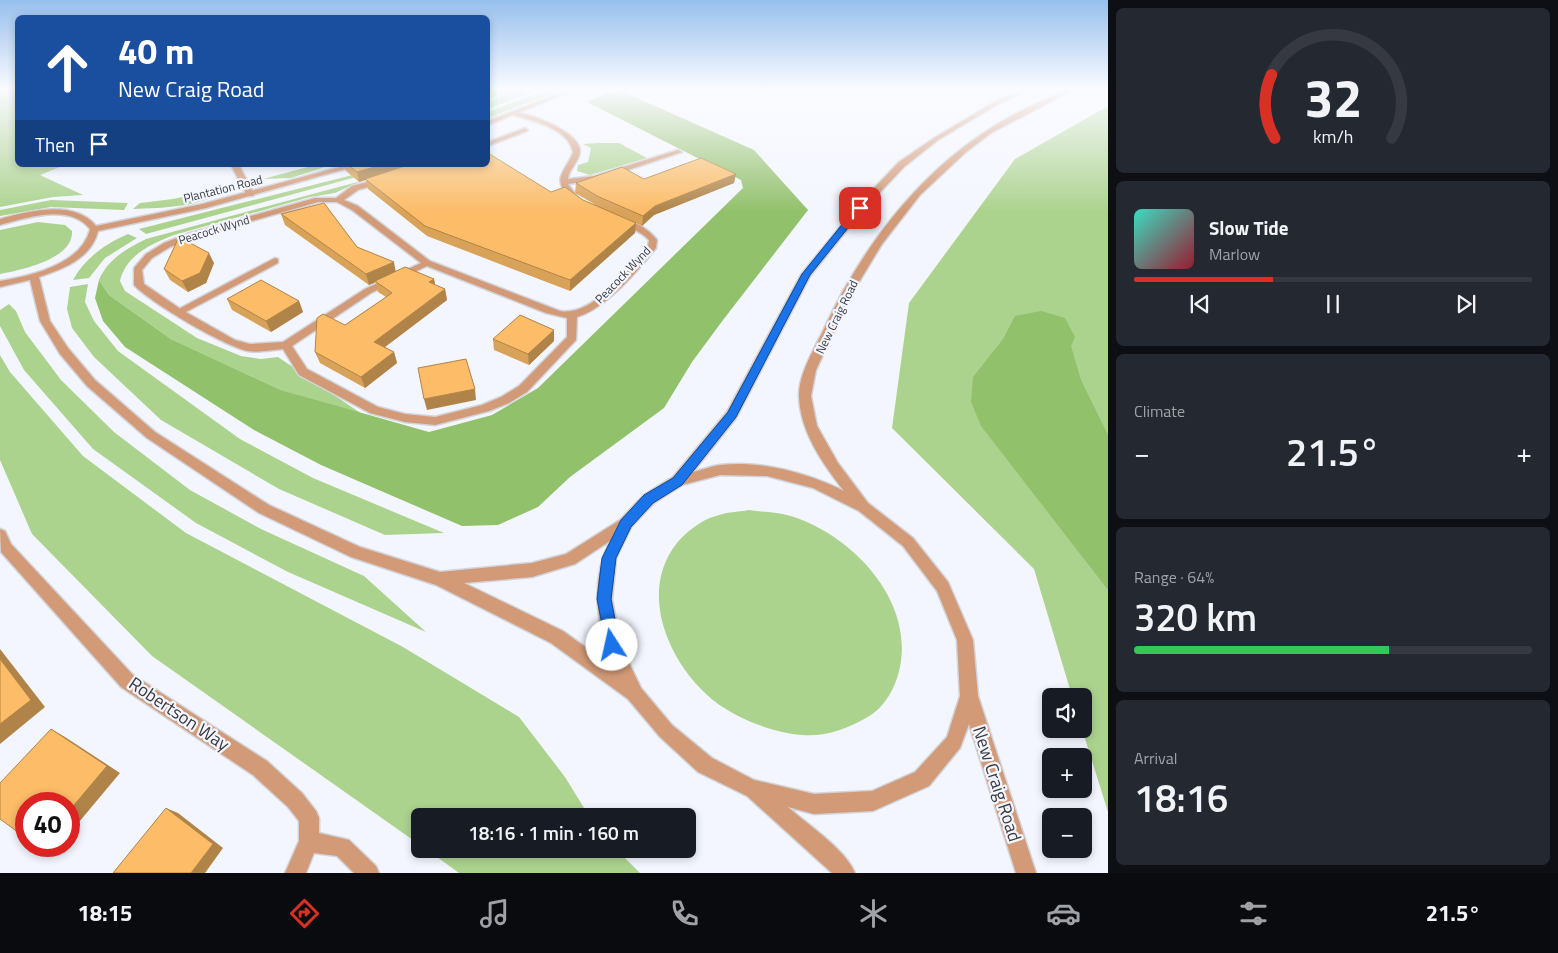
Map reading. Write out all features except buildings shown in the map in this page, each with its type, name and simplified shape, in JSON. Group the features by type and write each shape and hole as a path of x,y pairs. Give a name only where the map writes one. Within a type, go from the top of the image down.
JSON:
{"street":[{"path":"490,143 523,131"},
{"path":"560,131 572,140 576,146 575,154 563,173 563,182 566,190 584,204"},
{"path":"678,482 732,414 806,274 860,208 902,164 950,131"},
{"name":"New Craig Road","path":"864,507 834,467 809,424 805,394 818,353 849,287 888,228 934,175 990,131"},
{"path":"563,182 595,178 678,152"},
{"path":"236,167 250,194"},
{"name":"Plantation Road","path":"94,228 204,206 349,167"},
{"path":"286,345 303,372 374,410 405,418 435,420 485,408 523,389 572,338 572,315 558,314 427,263 355,208 338,200 355,188 389,177"},
{"name":"Peacock Wynd","path":"338,200 318,200 190,236 167,245 149,256 137,270 139,285 211,332 250,348 286,345 368,291 427,263"},
{"path":"0,222 38,213 59,212 84,218 90,221 94,228 90,243 81,252 62,264 34,276 0,284"},
{"name":"Peacock Wynd","path":"572,315 594,306 652,248 653,240 648,234 612,218"},
{"path":"178,312 275,261"},
{"path":"34,276 46,322 64,351 91,383 151,435 264,509 356,552 440,579 557,637 635,694 666,731 705,765 752,789 814,804 873,801 922,779 954,742 969,696 966,640 943,587 908,542 864,507 816,483 767,471 720,470 678,482 648,499 626,523 570,559 532,570 440,579"},
{"path":"626,523 609,558 604,599 612,645 635,694"},
{"name":"Robertson Way","path":"0,535 6,548 127,681 260,768 295,800 309,818 309,842 295,873"},
{"name":"New Craig Road","path":"969,696 1026,873"},
{"path":"752,789 835,861 845,873"},
{"path":"309,842 342,847 369,873"}],"green space":[{"path":"0,131 15,131 15,167 60,167 40,175 83,195 53,197 0,207"},
{"path":"644,131 711,131 754,150 808,210 692,362 664,408 570,477 538,507 498,525 462,526 321,465 254,430 125,347 103,321 95,298 99,280 109,295 171,339 281,390 429,432 492,415 538,388 743,188 741,180"},
{"path":"1065,131 1108,131 1108,812 1092,761 1092,748 1088,748 1085,738 1092,738 1092,688 1070,688 1034,569 892,428 909,303 1015,159"},
{"path":"619,143 647,158 590,175 577,171 578,165 588,162 591,148 583,144"},
{"path":"308,167 325,167 291,178 263,179"},
{"path":"372,170 375,172 146,234 139,229"},
{"path":"361,181 335,193 310,197 165,238 134,257 123,272 120,281 125,291 197,338 241,356 261,359 278,357 362,414 281,390 171,339 109,295 99,280 107,266 118,255 146,239"},
{"path":"230,187 209,199 184,205 133,209 140,203 173,199"},
{"path":"51,200 128,203 124,210 51,207 0,216 0,210"},
{"path":"38,222 65,225 72,231 70,241 65,249 45,262 0,274 0,230"},
{"path":"128,234 137,238 105,258 89,278 73,280 83,265 96,252"},
{"path":"88,284 85,302 94,321 118,351 240,439 313,478 444,533 385,535 279,489 161,420 94,357 72,328 67,309 70,287"},
{"path":"9,304 16,311 25,332 61,380 114,432 190,490 261,529 364,576 426,632 288,572 196,523 93,449 24,370 0,326 0,310"},
{"path":"1041,311 1065,318 1075,337 1071,346 1081,380 1108,435 1108,590 981,426 971,402 973,377 1003,339 1015,316"},
{"path":"0,355 10,372 83,456 186,533 403,647 519,717 565,777 584,808 411,808 411,839 152,656 32,534 0,460"},
{"path":"749,510 787,515 833,536 854,552 887,593 897,617 902,641 900,667 896,682 884,703 873,714 859,722 843,729 819,735 791,734 758,725 718,704 701,689 686,671 674,651 664,630 660,607 660,585 665,563 677,543 699,523 720,515"},
{"path":"438,858 625,858 640,873 459,873"}],"route":[{"path":"612,645 604,599 609,558 626,523 648,499 678,482 732,414 806,274 860,208"}]}
